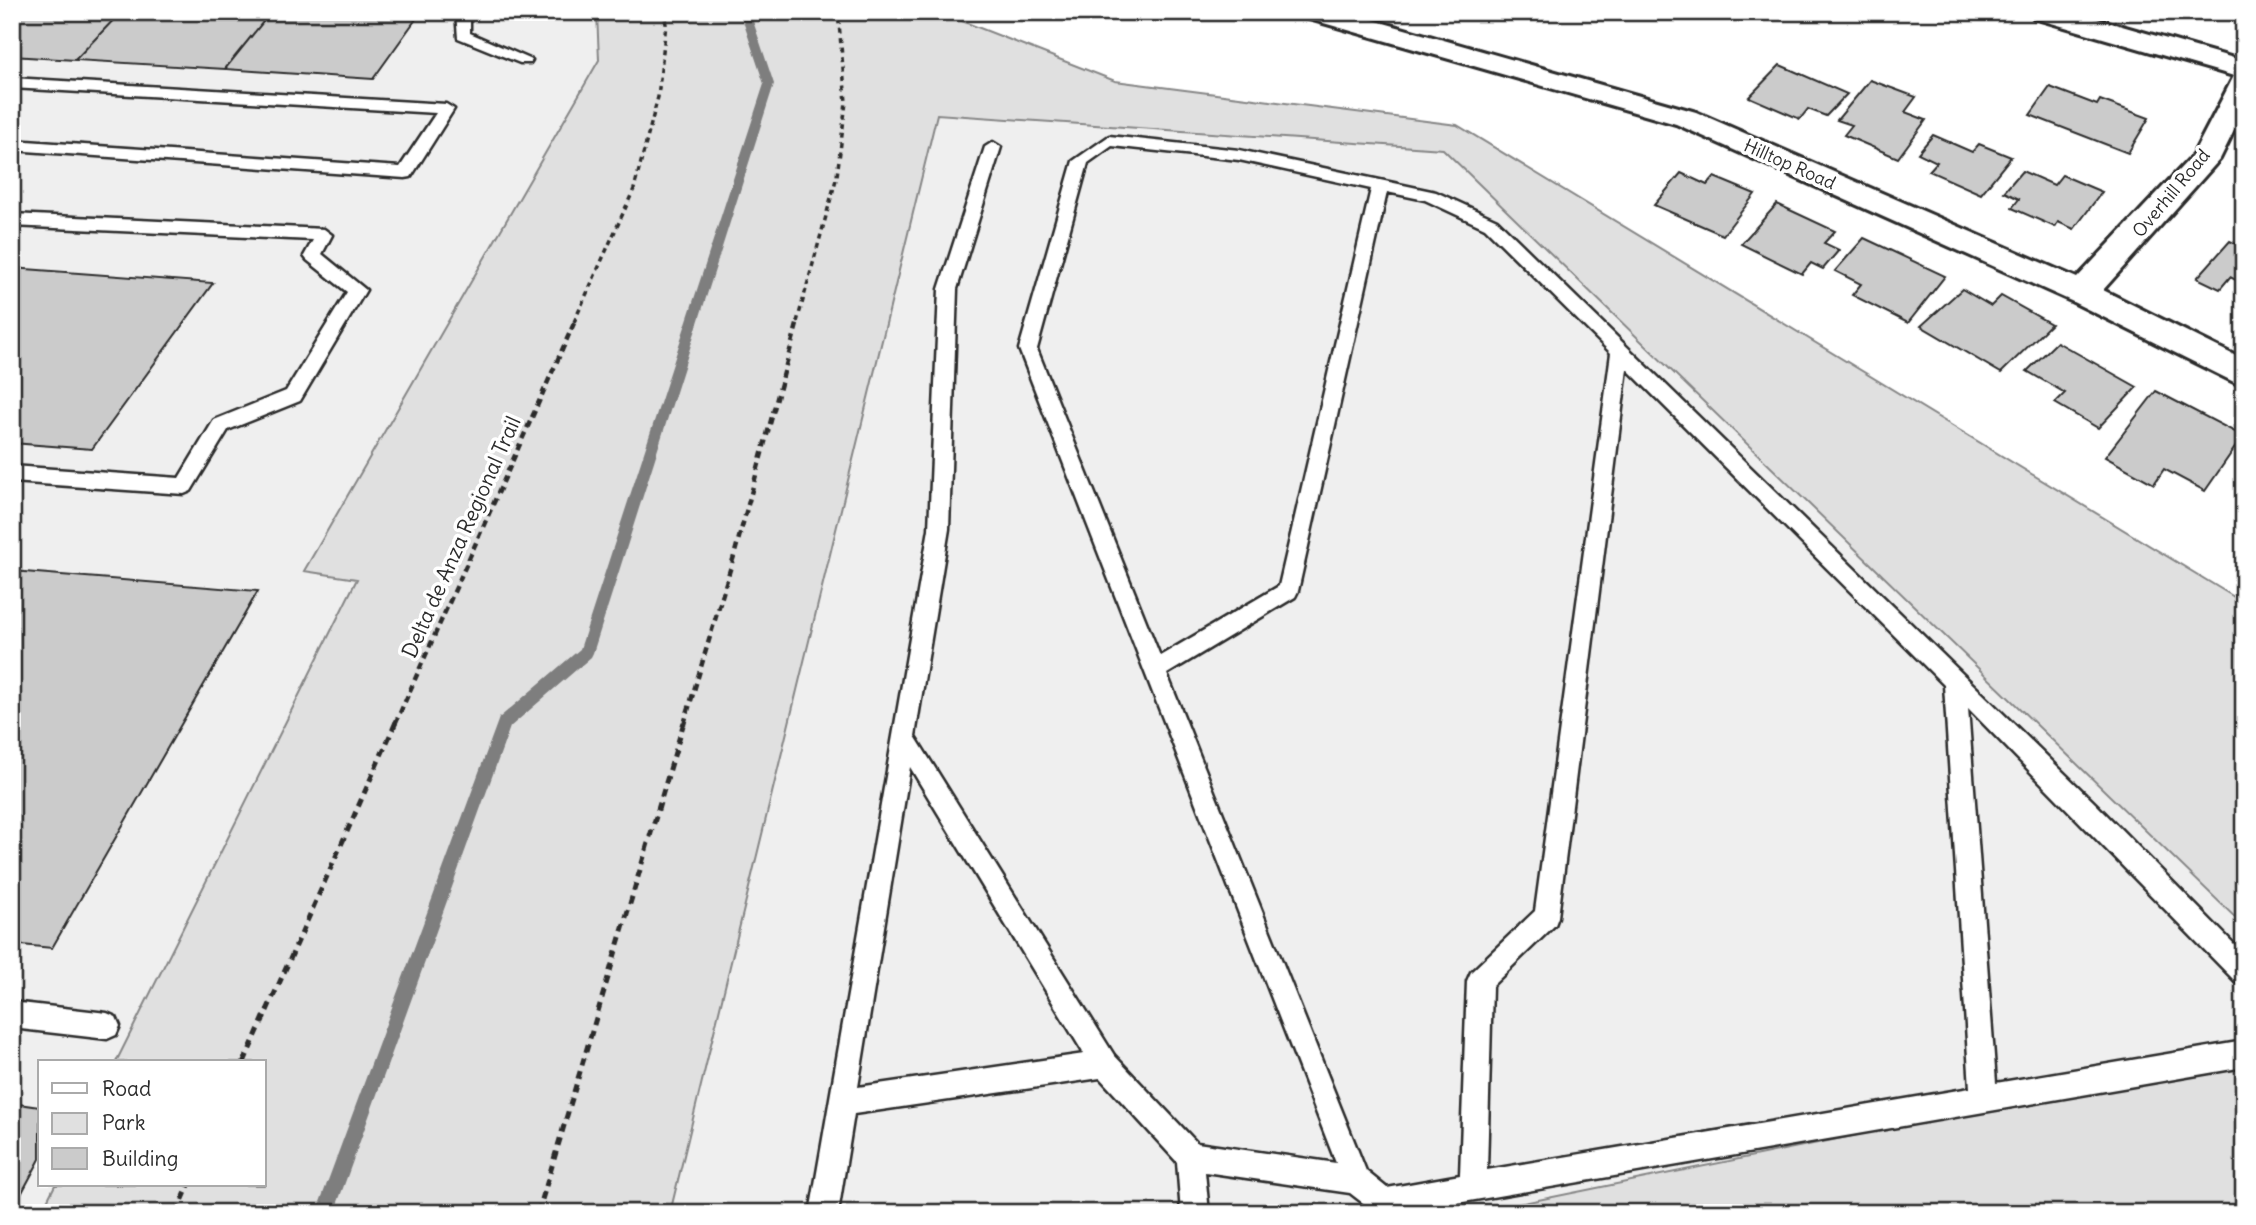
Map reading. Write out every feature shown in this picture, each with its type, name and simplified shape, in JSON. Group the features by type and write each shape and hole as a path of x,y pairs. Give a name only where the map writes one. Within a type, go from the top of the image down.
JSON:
{"street":[{"name":"Hilltop Road","path":"1315,12 1686,118 2082,293 2244,375"},
{"path":"2043,12 2244,70"},
{"name":"Overhill Road","path":"2082,293 2205,159 2244,81"}],"lane":[{"path":"463,12 463,35 525,60"},
{"path":"12,83 446,109 405,173 12,145"},
{"path":"2244,972 2089,813 1491,224 1430,196 1239,155 1109,141 1081,161 1028,349 1356,1180 1383,1202 2244,1054"},
{"path":"824,1213 939,529 948,289 993,146"},
{"path":"1155,670 1287,591 1380,185"},
{"path":"12,220 324,235 313,256 357,290 293,396 221,425 184,486 12,474"},
{"path":"1473,1187 1480,981 1546,917 1620,351"},
{"path":"1955,682 1984,1099"},
{"path":"904,737 1105,1064 1190,1156 1195,1213"},
{"path":"12,1015 107,1026"},
{"path":"842,1103 1105,1064"},
{"path":"1190,1156 1356,1180"}],"path":[{"name":"Delta de Anza Regional Trail","path":"245,1060 634,189 657,97 666,24 664,12"},
{"path":"538,1213 734,556 837,176 846,102 838,12"},
{"path":"177,1213 189,1186"}],"shaded area":[{"path":"12,12 597,12 599,60 305,570 358,578 117,1060 38,1060 38,1186 54,1186 41,1213 12,1213"},
{"path":"937,114 1443,149 2244,926 2244,1056 1474,1213 670,1213"}],"green space":[{"path":"597,12 939,12 1115,81 1457,125 2244,603 2244,926 1443,149 937,114 670,1213 41,1213 54,1186 266,1186 266,1060 117,1060 357,579 304,571 599,60"},
{"path":"2244,1056 2244,1213 1474,1213"}],"building":[{"path":"12,12 121,12 75,60 12,56"},
{"path":"121,12 271,12 225,69 75,60"},
{"path":"271,12 421,12 373,79 225,69"},
{"path":"1780,65 1847,94 1826,116 1808,109 1800,119 1749,97"},
{"path":"1870,80 1916,97 1905,112 1926,120 1898,158 1844,135 1852,125 1837,120"},
{"path":"2050,87 2097,105 2100,100 2149,118 2128,153 2030,115"},
{"path":"1933,135 1972,152 1979,144 2011,157 1981,194 1929,171 1937,162 1918,153"},
{"path":"2022,171 2054,185 2062,175 2102,192 2074,229 2058,222 2055,227 2012,208 2019,199 2004,192"},
{"path":"1681,173 1707,185 1714,177 1755,194 1723,235 1654,205"},
{"path":"1777,204 1835,231 1824,243 1839,250 1823,269 1811,263 1802,274 1741,244"},
{"path":"1864,238 1945,276 1908,323 1852,295 1861,284 1835,271"},
{"path":"2230,241 2244,248 2244,284 2230,277 2220,289 2197,278"},
{"path":"12,268 213,283 92,449 12,443"},
{"path":"1962,289 1991,306 2001,296 2051,324 2001,373 1921,326"},
{"path":"2057,342 2137,387 2098,428 2055,403 2065,393 2027,371"},
{"path":"2156,391 2243,436 2205,491 2164,469 2154,484 2105,457"},
{"path":"12,571 258,591 52,948 12,944"},
{"path":"12,1103 38,1107 38,1163 12,1211"}],"waterway":[{"path":"325,1213 504,723 586,653 769,84 745,12"}]}
